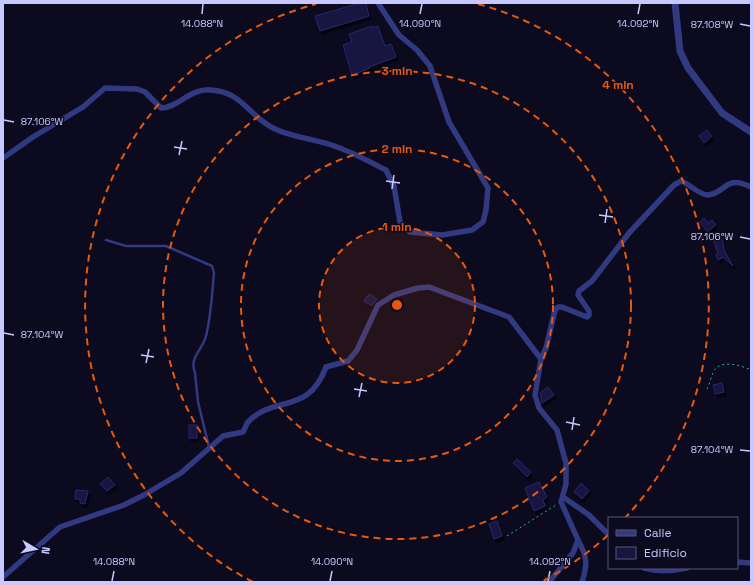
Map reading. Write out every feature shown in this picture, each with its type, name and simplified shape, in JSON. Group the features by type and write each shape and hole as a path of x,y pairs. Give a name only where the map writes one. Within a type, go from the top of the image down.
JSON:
{"street":[{"path":"3,158 33,137 83,107 105,88 137,89 145,92 160,108 169,108 182,98 196,92 210,90 227,93 240,99 250,111 274,129 336,146 386,170 394,186 400,222 410,232 442,235 472,230 483,222 486,210 488,188 449,122 430,66 417,50 399,35 378,3"},
{"path":"675,3 680,51 688,68 722,113 751,132"},
{"path":"582,582 586,568 585,553 578,540 562,499 566,484 566,463 557,430 539,408 535,395 541,359 546,348 554,310 558,307 562,307 587,316 589,315 589,311 578,295 579,291 592,281 629,233 674,184 681,181 689,184 702,194 710,195 733,182 741,182 751,187"},
{"path":"3,577 60,527 124,505 144,495 181,472 223,436 243,432 247,422 260,413 304,397 317,387 326,367 348,361 357,350 378,305 394,295 418,288 429,287 509,317 541,359"},
{"path":"562,499 589,515 608,535"},
{"path":"549,582 573,553 578,540"},
{"path":"738,562 751,564"},
{"path":"649,569 663,572 681,569"}],"lane":[{"path":"106,240 126,246 166,246 212,266 214,273 206,336 193,361 192,366 195,373 198,402 209,447"}],"path":[{"path":"707,389 715,369 721,365 740,365 751,370"},
{"path":"507,536 562,499"}],"building":[{"path":"360,3 366,3 369,16 320,31 315,16"},
{"path":"372,26 372,28 378,26 385,46 391,44 396,57 352,75 343,45 352,42 349,34"},
{"path":"707,130 712,136 704,143 699,136"},
{"path":"704,218 708,223 712,220 716,225 707,232 700,222"},
{"path":"722,239 725,252 733,266 723,257 718,260 716,255 718,254 714,241"},
{"path":"369,294 377,299 372,306 364,301"},
{"path":"722,383 724,392 715,394 713,385"},
{"path":"548,387 554,395 542,403 540,393"},
{"path":"189,425 197,425 197,438 189,438"},
{"path":"517,459 531,472 527,477 513,463"},
{"path":"108,477 115,485 107,491 100,484"},
{"path":"539,482 547,497 543,500 545,506 534,511 525,488"},
{"path":"581,483 589,491 582,499 574,492"},
{"path":"76,490 88,491 85,504 80,503 80,499 75,499"},
{"path":"497,521 502,536 494,539 489,524"}]}
